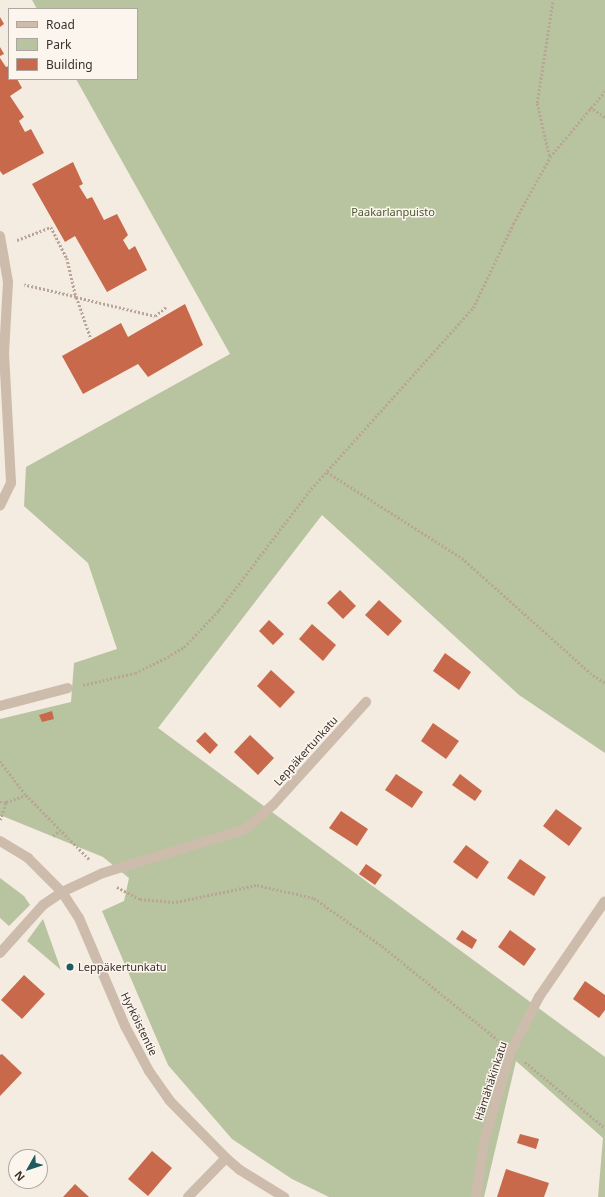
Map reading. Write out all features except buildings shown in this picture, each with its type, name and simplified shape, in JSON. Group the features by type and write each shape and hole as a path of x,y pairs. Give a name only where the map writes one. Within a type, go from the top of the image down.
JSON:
{"street":[{"path":"0,506 11,483 4,353 8,282 1,241"},
{"path":"0,706 68,688"},
{"name":"Leppäkertunkatu","path":"0,953 43,905 62,892 103,873 246,829 273,805 366,702"},
{"name":"Hyrköistentie","path":"0,841 28,858 62,892 79,918 125,1026 149,1071 169,1100 226,1158 240,1170 284,1197"},
{"name":"Hämähäkinkatu","path":"476,1197 484,1142 511,1051 539,997 605,901"},
{"path":"188,1197 226,1158"}],"path":[{"path":"550,157 536,103 553,0"},
{"path":"68,688 135,673 184,648 219,610 326,472 473,308 513,224 550,157 605,91"},
{"path":"590,108 605,117"},
{"path":"1,241 51,228 67,258 76,297 90,337"},
{"path":"8,282 155,316 166,307"},
{"path":"326,472 462,558 593,675 605,683"},
{"path":"0,761 26,795 121,891 140,899 176,902 257,885 314,898 382,946 605,1128"},
{"path":"0,802 6,802 26,795"},
{"path":"0,820 6,802"},
{"path":"53,836 60,830"}],"green space":[{"name":"Paakarlanpuisto","path":"32,0 605,0 605,753 519,695 322,515 158,728 605,1057 605,1197 598,1197 603,1138 516,1061 484,1197 329,1197 292,1179 232,1139 168,1065 102,911 124,901 129,878 103,857 0,815 0,719 71,702 74,663 117,649 88,563 24,506 26,467 230,354 77,80 138,80 138,8 36,8"},
{"path":"0,878 24,896 30,905 9,926 0,918"},
{"path":"43,919 61,970 27,941"}],"place":[{"name":"Leppäkertunkatu","path":"70,967"}]}
